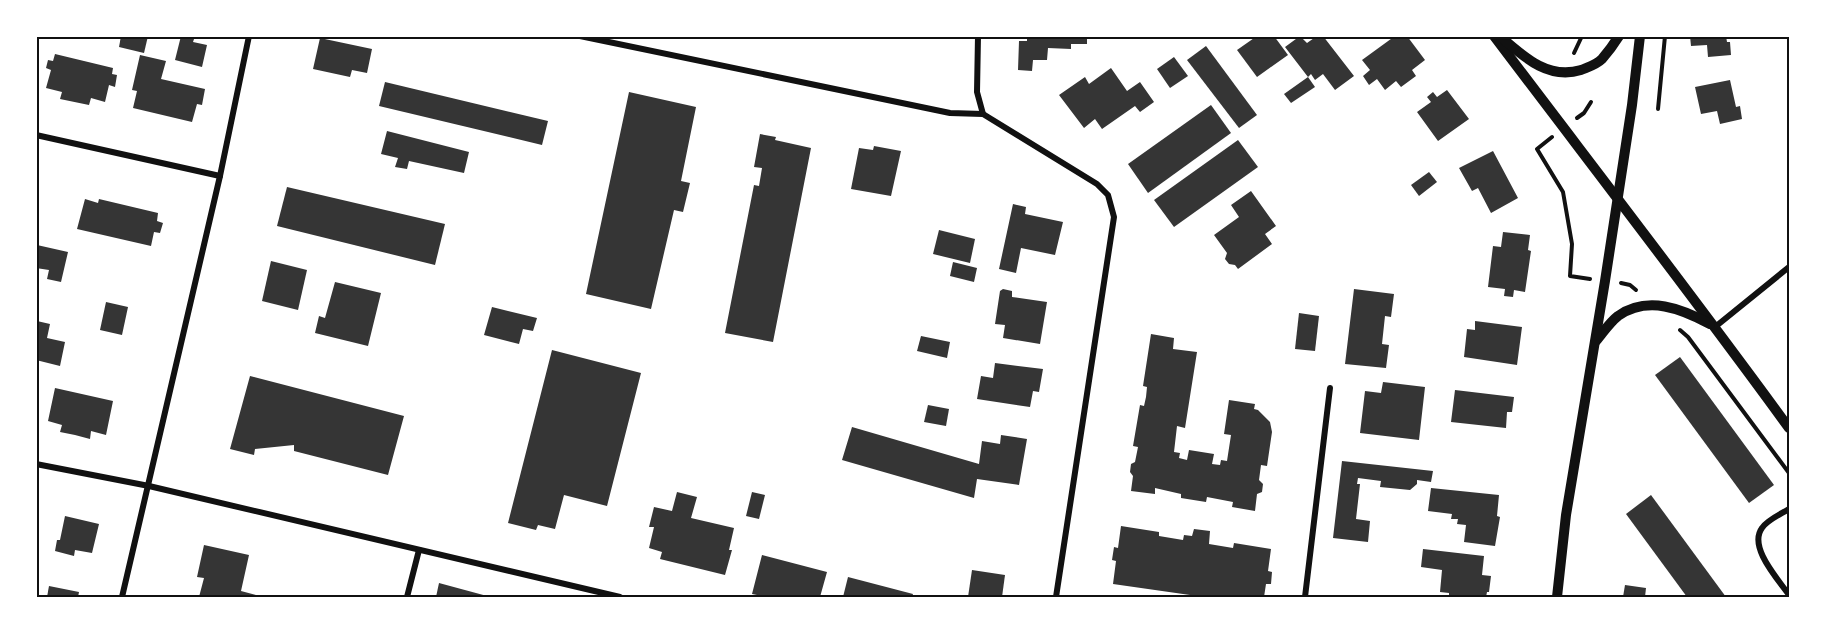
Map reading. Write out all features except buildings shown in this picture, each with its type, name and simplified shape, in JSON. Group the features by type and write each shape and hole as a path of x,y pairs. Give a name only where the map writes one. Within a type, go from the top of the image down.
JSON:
{"street":[{"path":"122,597 220,176 249,36"},
{"path":"580,36 950,113 983,114 1097,184 1108,195 1114,217 1056,597"},
{"path":"978,36 977,92 983,114"},
{"path":"1494,36 1789,428"},
{"path":"1499,36 1531,63 1557,72 1579,70 1594,65 1601,60 1619,36"},
{"path":"1557,597 1566,515 1605,281 1640,36"},
{"path":"36,135 220,176"},
{"path":"1715,327 1789,267"},
{"path":"1594,344 1611,322 1620,315 1651,306 1677,308 1715,327"},
{"path":"1305,597 1330,388"},
{"path":"36,464 149,486 620,597"},
{"path":"1789,509 1762,527 1758,537 1759,548 1766,562 1789,595"},
{"path":"407,597 419,550"}],"path":[{"path":"1576,50 1582,36"},
{"path":"1659,109 1665,36"},
{"path":"1537,149 1563,192 1572,244 1570,276 1630,285 1651,306"},
{"path":"1676,327 1688,337 1789,473"}]}
